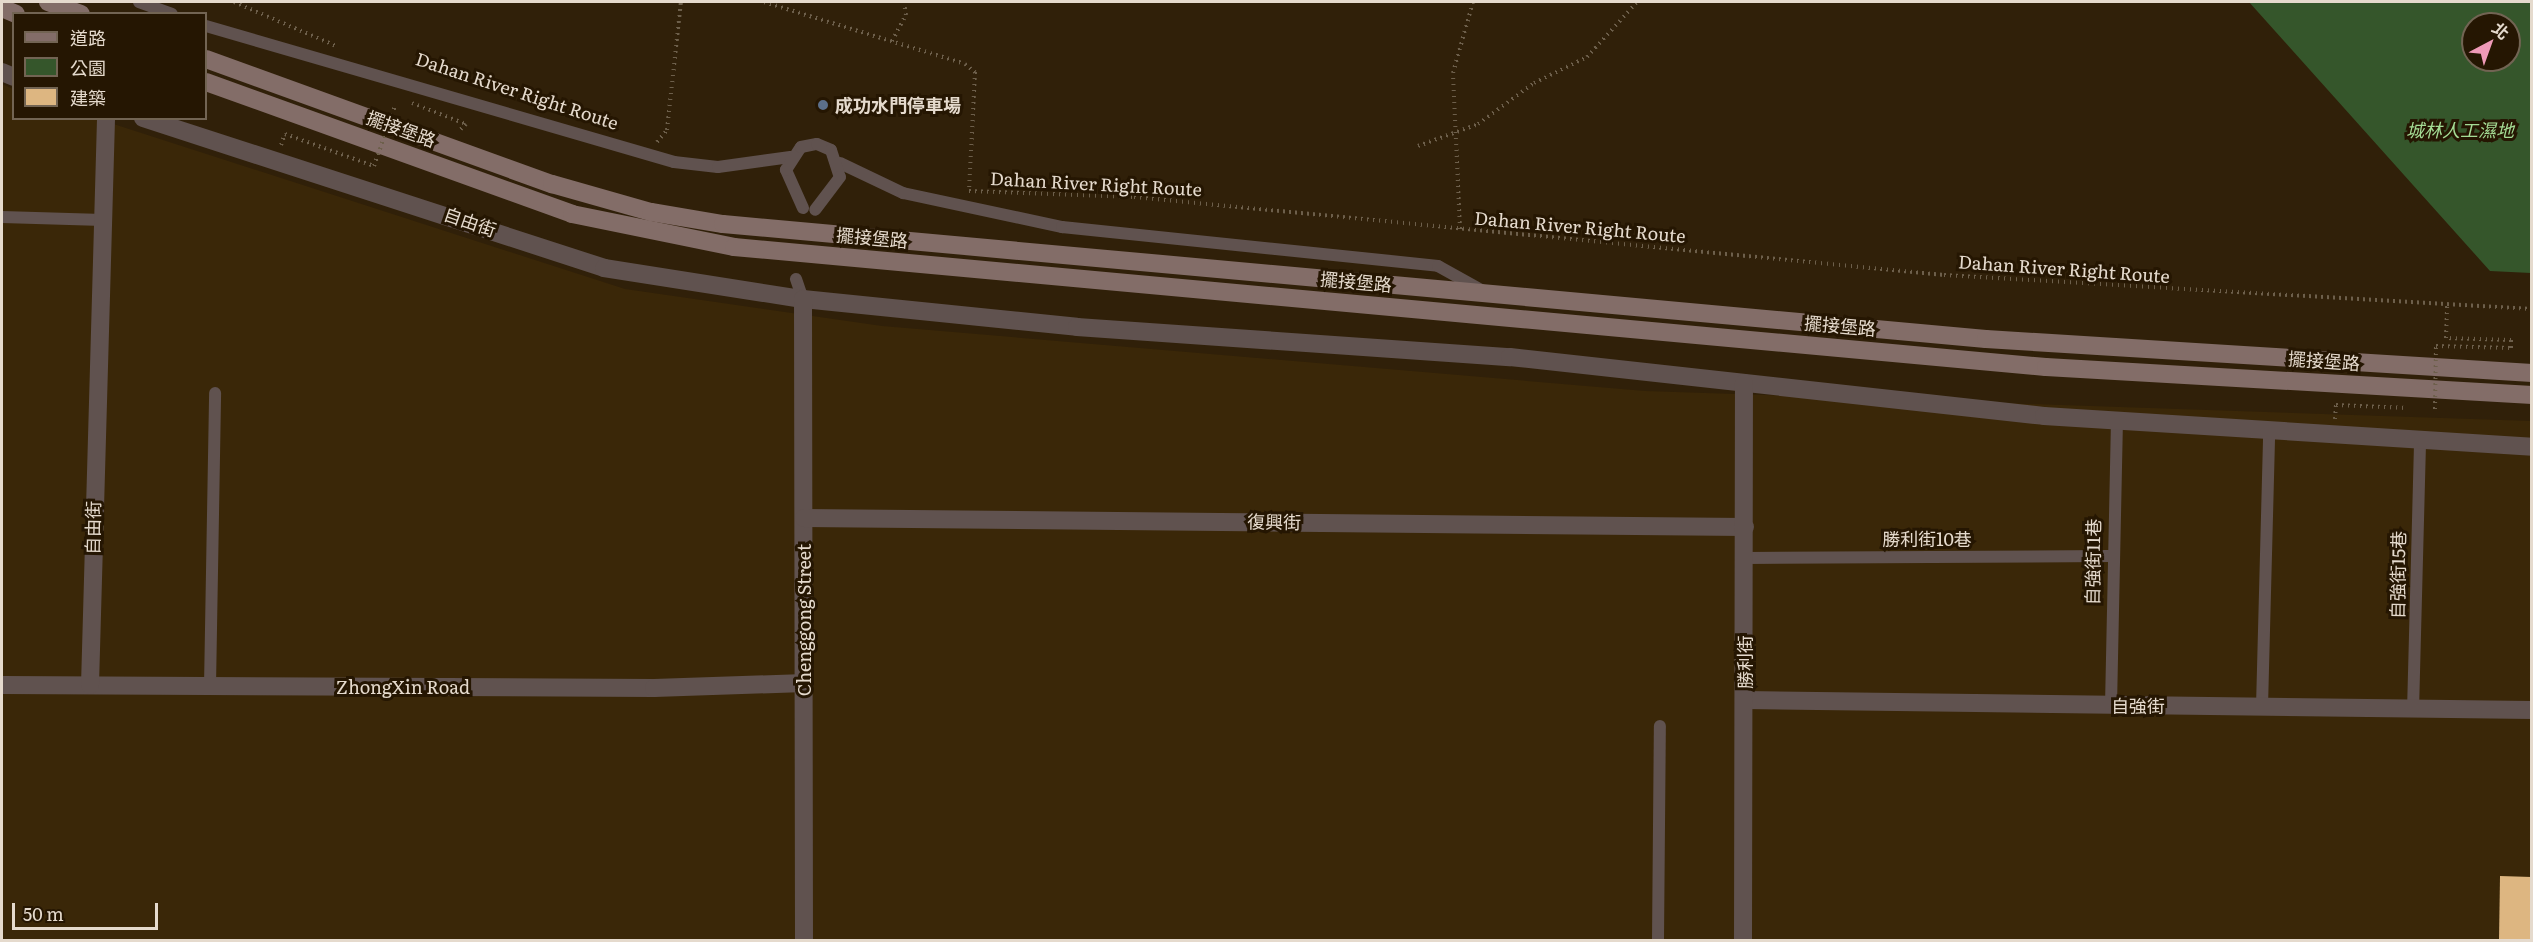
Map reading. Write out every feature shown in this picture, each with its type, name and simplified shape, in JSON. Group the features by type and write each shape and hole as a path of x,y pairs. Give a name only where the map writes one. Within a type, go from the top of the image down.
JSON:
{"street":[{"path":"48,2 76,12"},
{"name":"擺接堡路","path":"207,59 552,184 651,212 723,224 1986,339 2532,373"},
{"name":"擺接堡路","path":"207,82 572,214 734,248 2046,367 2532,395"},
{"name":"自由街","path":"90,685 106,120"},
{"name":"自由街","path":"149,120 604,268 803,299 1077,327 1510,357 1744,383 2269,434 2532,447"},
{"name":"Chenggong Street","path":"803,299 804,940"},
{"name":"勝利街","path":"1743,940 1744,383"},
{"name":"復興街","path":"804,518 1745,527"},
{"name":"ZhongXin Road","path":"2,685 805,683"},
{"name":"自強街","path":"1745,700 2413,711 2532,710"}],"lane":[{"path":"139,2 166,12"},
{"path":"207,26 674,162 718,167 790,157 801,147 817,144 831,150 840,163 903,193 1062,227 1438,266 1489,294"},
{"path":"790,157 788,183 809,209 834,189 840,163"},
{"path":"2,217 103,220"},
{"name":"Chenggong Street","path":"801,278 803,299"},
{"path":"210,686 215,393"},
{"name":"自強街11巷","path":"2111,706 2110,556 2117,419"},
{"path":"2262,707 2269,434"},
{"name":"自強街15巷","path":"2413,711 2420,440"},
{"name":"勝利街10巷","path":"1745,558 2110,556"},
{"path":"1658,940 1660,726"}],"path":[{"path":"234,2 346,50"},
{"path":"647,145 659,141 667,130 681,2"},
{"name":"Dahan River Right Route","path":"764,2 892,41 975,72 969,191 1134,197 1944,275 2532,309"},
{"path":"892,41 906,15 904,2"},
{"path":"1460,229 1453,73 1473,2"},
{"path":"1418,146 1456,135 1534,83 1587,57 1637,2"},
{"path":"411,104 466,124 463,131"},
{"path":"285,134 374,166 395,106"},
{"path":"2435,409 2436,346 2511,348 2511,340 2446,338 2446,304"},
{"path":"2336,405 2380,407"}],"shaded area":[{"path":"2,84 12,89 12,120 101,120 625,289 882,326 1645,391 2531,421 2531,940 2,940"}],"green space":[{"name":"城林人工濕地","path":"2249,2 2531,2 2531,273 2490,271"}],"building":[{"path":"2500,876 2532,877 2532,940 2499,940"}],"place":[{"name":"成功水門停車場","path":"823,105"}]}
